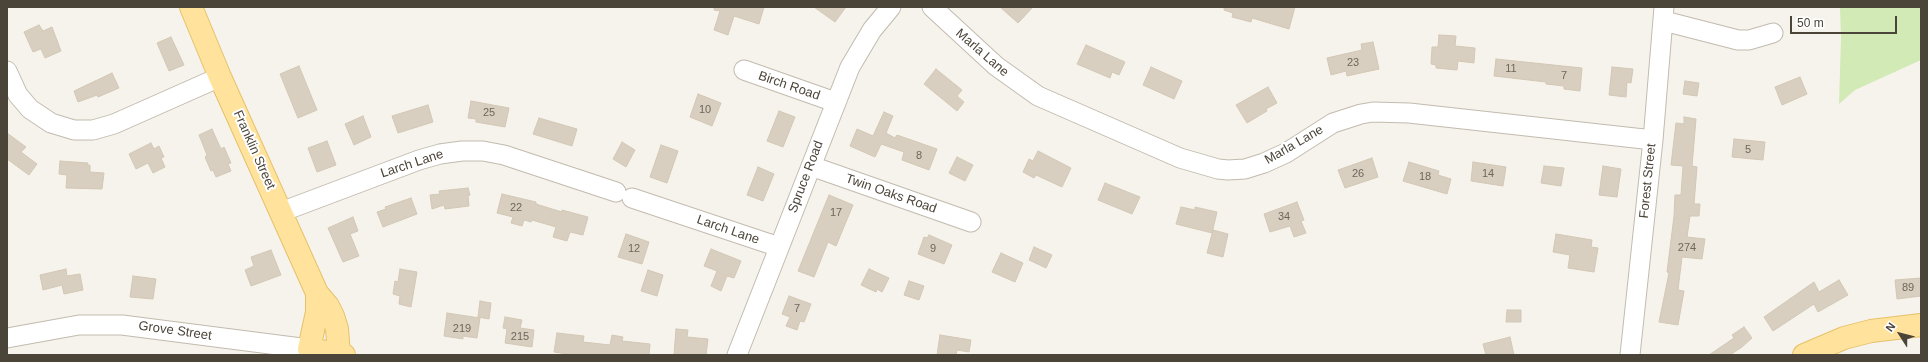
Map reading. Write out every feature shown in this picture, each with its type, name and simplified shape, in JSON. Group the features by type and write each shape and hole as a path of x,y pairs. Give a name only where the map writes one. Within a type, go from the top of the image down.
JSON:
{"main road":[{"name":"Franklin Street","path":"191,7 220,77 318,293 328,306 333,316 341,355"},
{"name":"Franklin Street","path":"309,350 317,312 318,293"},
{"path":"1804,355 1844,338 1871,331 1921,325"},
{"name":"Grove Street","path":"309,350 341,355"}],"street":[{"name":"Spruce Road","path":"737,355 835,102 855,57 872,30 890,7"},
{"name":"Marla Lane","path":"932,7 996,66 1038,96 1180,158 1218,169 1245,169 1264,163 1286,152 1333,123 1361,114 1373,112 1416,114 1653,140"},
{"path":"1664,14 1738,40 1749,40 1773,33"},
{"name":"Forest Street","path":"1630,355 1653,140 1664,14"},
{"name":"Birch Road","path":"744,70 835,102"},
{"path":"7,71 18,95 30,109 57,126 74,130 93,130 114,124 220,77"},
{"name":"Larch Lane","path":"281,212 419,160 440,154 462,151 483,151 504,155 779,248"},
{"name":"Twin Oaks Road","path":"811,166 971,222"},
{"name":"Grove Street","path":"7,338 62,327 110,324 154,328 309,350"}],"green space":[{"path":"1840,7 1921,7 1921,60 1855,90 1839,104 1841,39"}],"building":[{"path":"714,7 764,7 759,24 734,16 728,35 714,30 720,11 714,10"},
{"path":"814,7 846,7 835,22"},
{"path":"1000,7 1033,7 1018,23"},
{"path":"1224,7 1295,7 1289,29 1252,18 1251,22 1232,17 1233,13 1224,10"},
{"path":"39,25 43,31 52,27 61,51 45,58 41,49 33,52 24,32"},
{"path":"1439,35 1456,36 1455,46 1475,48 1474,63 1458,61 1457,70 1436,68 1436,65 1431,64 1432,47 1438,47"},
{"path":"171,37 184,65 169,71 157,43"},
{"path":"1373,42 1379,69 1347,76 1346,71 1331,75 1327,58 1362,50 1361,44"},
{"path":"1086,45 1125,62 1119,75 1112,72 1110,78 1077,64"},
{"path":"1496,59 1582,68 1580,91 1564,89 1564,86 1546,84 1546,82 1494,76"},
{"path":"299,66 317,110 298,118 280,74"},
{"path":"1151,67 1182,81 1174,99 1143,85"},
{"path":"1612,67 1633,69 1631,83 1627,82 1626,97 1609,95"},
{"path":"936,69 962,90 957,96 964,102 957,111 924,84"},
{"path":"112,73 119,88 98,97 97,95 78,102 74,91"},
{"path":"1800,77 1807,94 1782,105 1775,87"},
{"path":"1685,81 1699,83 1697,96 1683,94"},
{"path":"1268,87 1277,103 1247,123 1236,105"},
{"path":"698,94 721,103 712,126 690,117"},
{"path":"471,101 509,108 505,127 476,122 476,119 468,118"},
{"path":"428,105 433,122 398,133 392,116"},
{"path":"779,111 795,117 783,147 767,141"},
{"path":"884,112 893,116 886,133 895,138 897,135 937,149 929,170 902,160 904,152 881,144 875,157 850,146 857,129 873,136"},
{"path":"363,116 371,137 354,145 345,124"},
{"path":"1684,117 1696,119 1692,166 1697,167 1694,204 1700,204 1699,216 1690,216 1687,237 1705,239 1702,259 1682,257 1678,290 1684,291 1678,325 1659,322 1669,273 1667,272 1675,195 1681,195 1683,166 1671,165 1676,123 1684,124"},
{"path":"539,118 577,129 572,146 533,134"},
{"path":"212,129 221,149 224,147 231,163 228,164 231,171 216,177 213,170 211,171 205,157 207,155 199,135"},
{"path":"7,133 26,147 21,152 37,164 29,175 7,159"},
{"path":"1734,139 1765,142 1763,160 1732,157"},
{"path":"327,141 336,165 317,172 308,148"},
{"path":"622,142 635,150 626,167 613,159"},
{"path":"151,143 154,149 159,146 164,157 161,158 165,167 153,173 148,163 136,169 129,154"},
{"path":"661,145 678,151 667,183 650,177"},
{"path":"1038,151 1071,168 1062,187 1036,175 1034,178 1023,172 1029,159 1033,161"},
{"path":"957,157 973,165 965,181 949,173"},
{"path":"1372,158 1378,177 1345,188 1338,170"},
{"path":"60,161 88,163 87,165 90,165 90,172 104,173 102,189 66,188 67,175 59,174"},
{"path":"1409,162 1439,171 1438,175 1451,179 1447,194 1403,181"},
{"path":"1473,162 1506,167 1503,186 1471,181"},
{"path":"1544,166 1564,168 1561,186 1541,183"},
{"path":"1603,166 1621,169 1617,197 1599,195"},
{"path":"758,167 774,174 763,201 747,195"},
{"path":"1105,183 1140,197 1132,214 1098,200"},
{"path":"468,188 470,195 468,196 469,206 445,209 444,205 432,209 430,195 440,194 439,191"},
{"path":"502,194 536,202 536,204 562,212 562,210 588,217 583,235 570,232 567,241 553,237 556,227 532,220 531,222 524,220 522,226 511,223 513,217 497,213"},
{"path":"829,195 853,205 836,246 828,242 814,277 798,271"},
{"path":"411,198 417,214 383,227 377,212 386,209 385,207"},
{"path":"1297,202 1304,220 1301,221 1306,233 1294,237 1290,226 1270,232 1264,214"},
{"path":"1181,207 1195,210 1195,207 1217,212 1212,233 1176,224"},
{"path":"353,217 358,231 350,234 359,256 343,262 328,228"},
{"path":"1213,230 1228,234 1223,257 1207,253"},
{"path":"626,234 649,242 642,264 618,257"},
{"path":"1556,234 1592,240 1591,247 1598,248 1594,272 1568,268 1570,255 1553,252"},
{"path":"929,235 952,245 944,264 918,254 924,237 927,238"},
{"path":"1034,247 1052,255 1046,268 1029,260"},
{"path":"711,249 741,261 734,278 727,276 721,291 711,286 717,271 704,266"},
{"path":"271,250 281,275 251,286 245,270 254,266 251,257"},
{"path":"1001,253 1023,263 1015,282 992,272"},
{"path":"66,269 67,276 80,274 83,290 64,294 62,285 43,290 40,275"},
{"path":"400,269 417,272 411,307 399,304 400,296 393,294 395,281 398,282"},
{"path":"869,269 889,278 882,292 877,289 876,292 861,285"},
{"path":"648,270 663,275 657,296 641,291"},
{"path":"133,276 156,279 153,299 130,297"},
{"path":"1921,278 1921,296 1897,299 1895,280"},
{"path":"1839,280 1848,295 1818,312 1814,304 1773,331 1764,317 1814,282 1819,292"},
{"path":"909,281 924,286 919,300 904,295"},
{"path":"789,296 811,304 804,322 800,321 797,330 786,326 790,317 782,314"},
{"path":"480,301 491,303 489,319 478,317"},
{"path":"1507,310 1521,310 1521,322 1506,322"},
{"path":"447,313 480,318 477,338 463,336 463,339 444,336"},
{"path":"505,317 522,320 520,328 534,330 532,347 505,343 507,329 503,328"},
{"path":"1744,327 1752,338 1742,347 1730,355 1709,355 1734,338 1732,335"},
{"path":"676,329 688,330 687,337 708,339 706,355 674,355"},
{"path":"557,333 584,336 583,342 610,345 612,335 623,337 622,341 650,344 649,355 574,355 554,352"},
{"path":"940,335 971,340 969,352 957,350 956,355 937,355"},
{"path":"1510,337 1514,355 1486,355 1483,344"}]}
